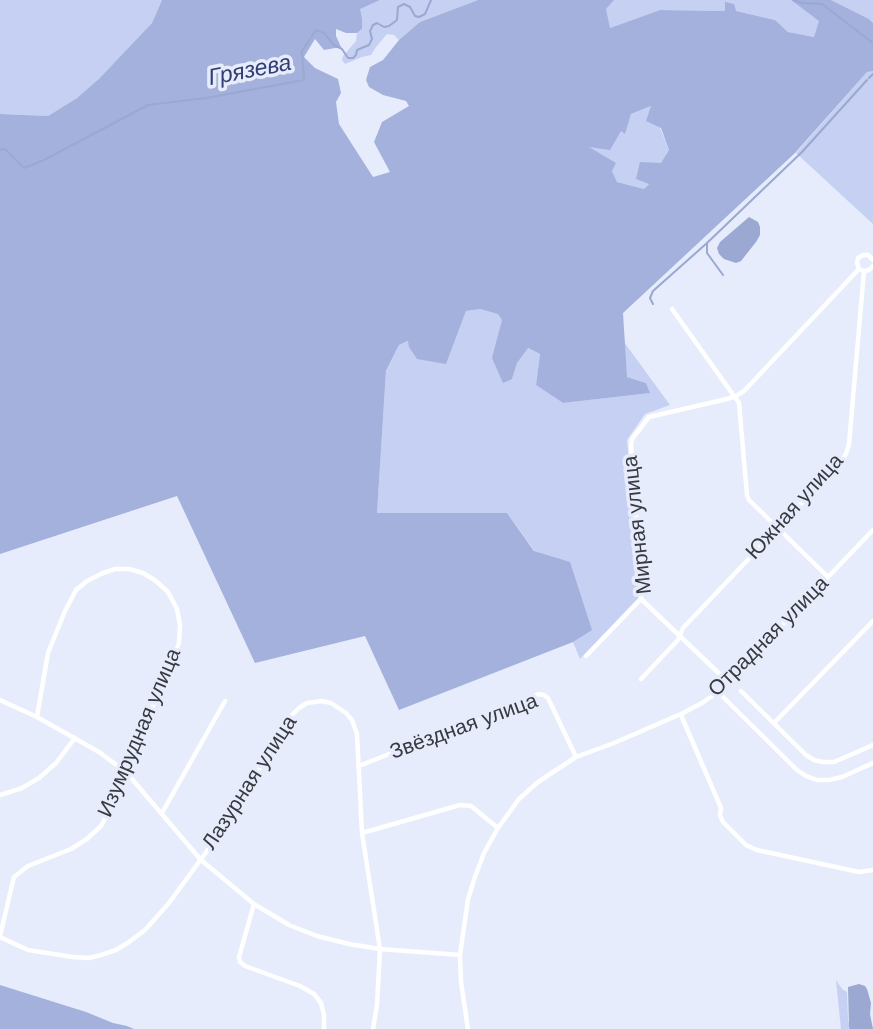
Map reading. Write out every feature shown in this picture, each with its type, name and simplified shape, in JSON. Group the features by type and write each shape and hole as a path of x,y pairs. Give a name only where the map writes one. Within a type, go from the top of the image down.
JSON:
{"street":[{"path":"873,260 868,255 860,256 856,263 861,270 869,271 873,266"},
{"path":"736,396 744,391 861,270"},
{"name":"Южная улица","path":"642,679 678,640 683,628 846,454 849,444 861,270"},
{"path":"672,309 736,396 740,408 747,495 828,577"},
{"name":"Мирная улица","path":"728,682 641,599 631,444 649,417 736,396"},
{"name":"Отрадная улица","path":"468,1029 460,955 466,909 484,853 519,799 538,782 576,757 681,714 718,692 873,530"},
{"name":"Изумрудная улица","path":"0,936 13,877 28,866 71,849 87,839 101,826 112,805 179,643 177,609 168,592 143,573 115,569 86,581 76,590 48,653 37,717"},
{"path":"586,656 641,599"},
{"path":"774,723 873,621"},
{"path":"741,691 814,760 834,762 873,745"},
{"path":"718,692 806,776 829,780 873,763"},
{"name":"Звёздная улица","path":"359,766 539,694 548,698 576,757"},
{"path":"0,700 75,738 126,772 201,860 254,905 289,925 349,944 460,955"},
{"path":"162,813 225,701"},
{"name":"Лазурная улица","path":"0,936 28,950 89,958 116,950 145,930 169,903 226,825 277,734 290,717 307,703 331,703 346,712 357,734 362,833 380,949 373,1029"},
{"path":"681,714 721,808 723,822 746,845 757,850 859,872 873,870"},
{"path":"0,795 22,788 39,778 56,764 75,738"},
{"path":"362,833 460,804 471,806 498,828"},
{"path":"254,905 239,957 240,962 314,994 321,1003 324,1029"}],"shaded area":[{"path":"0,0 162,0 152,23 99,80 48,116 0,114"},
{"path":"162,0 380,0 360,9 362,29 357,33 336,29 341,47 324,50 315,39 304,57 315,68 338,79 341,93 336,102 339,124 373,177 390,172 374,142 382,122 409,106 406,101 383,95 369,87 366,80 370,67 383,60 399,40 420,22 478,0 614,0 606,9 610,28 660,10 725,11 725,2 734,4 736,11 775,20 788,32 814,37 819,21 791,0 831,0 873,23 873,71 867,72 795,153 623,313 627,377 646,383 650,393 563,403 536,385 540,354 528,348 517,363 512,379 503,383 492,358 502,320 498,314 480,309 466,311 446,364 417,359 408,341 399,345 386,371 377,513 507,513 534,551 570,562 592,630 573,642 399,710 365,636 255,663 177,496 0,554 0,114 48,116 77,98 99,79 152,23","holes":["651,106 646,121 661,128 669,150 661,163 640,162 636,179 649,184 644,189 617,182 612,171 616,163 589,147 610,150 621,131 625,134 631,114"]},
{"path":"380,0 478,0 420,22 399,40 394,35 387,34 371,55 345,64 343,56 362,29 359,9"},
{"path":"614,0 791,0 820,21 814,37 788,32 775,20 736,11 725,2 725,11 660,10 610,28 605,9"},
{"path":"831,0 873,0 873,23 869,19"},
{"path":"873,71 873,224 796,153 867,72"},
{"path":"651,106 669,150 644,189 617,182 612,171 587,146 621,130 625,133 631,114"},
{"path":"749,217 758,222 760,227 756,242 741,261 736,263 724,259 717,248 720,242"},
{"path":"480,309 499,314 502,320 499,333 512,379 517,363 527,348 540,354 536,385 563,403 649,393 646,383 627,377 624,342 670,405 645,414 627,440 640,592 638,598 580,659 573,642 592,629 507,513 377,513 386,372 399,345 409,341 446,363 466,311"},
{"path":"836,980 847,992 850,1029 841,1029"},
{"path":"859,984 867,989 873,1029 849,1027 848,987"},
{"path":"0,985 86,1012 134,1029 0,1029"}],"waterway":[{"name":"Грязева","path":"0,150 5,149 24,168 148,105 206,98 304,80 302,51 316,30 324,33 348,58 353,58 357,50 369,45 373,25 377,23 384,27 389,26 397,20 398,7 404,4 419,17 425,14 431,0"},
{"name":"Грязева","path":"793,0 822,4 873,43"},
{"path":"869,78 873,74"},
{"path":"653,304 650,298 653,291 802,152 867,80"},
{"path":"707,243 707,253 723,275"}]}
